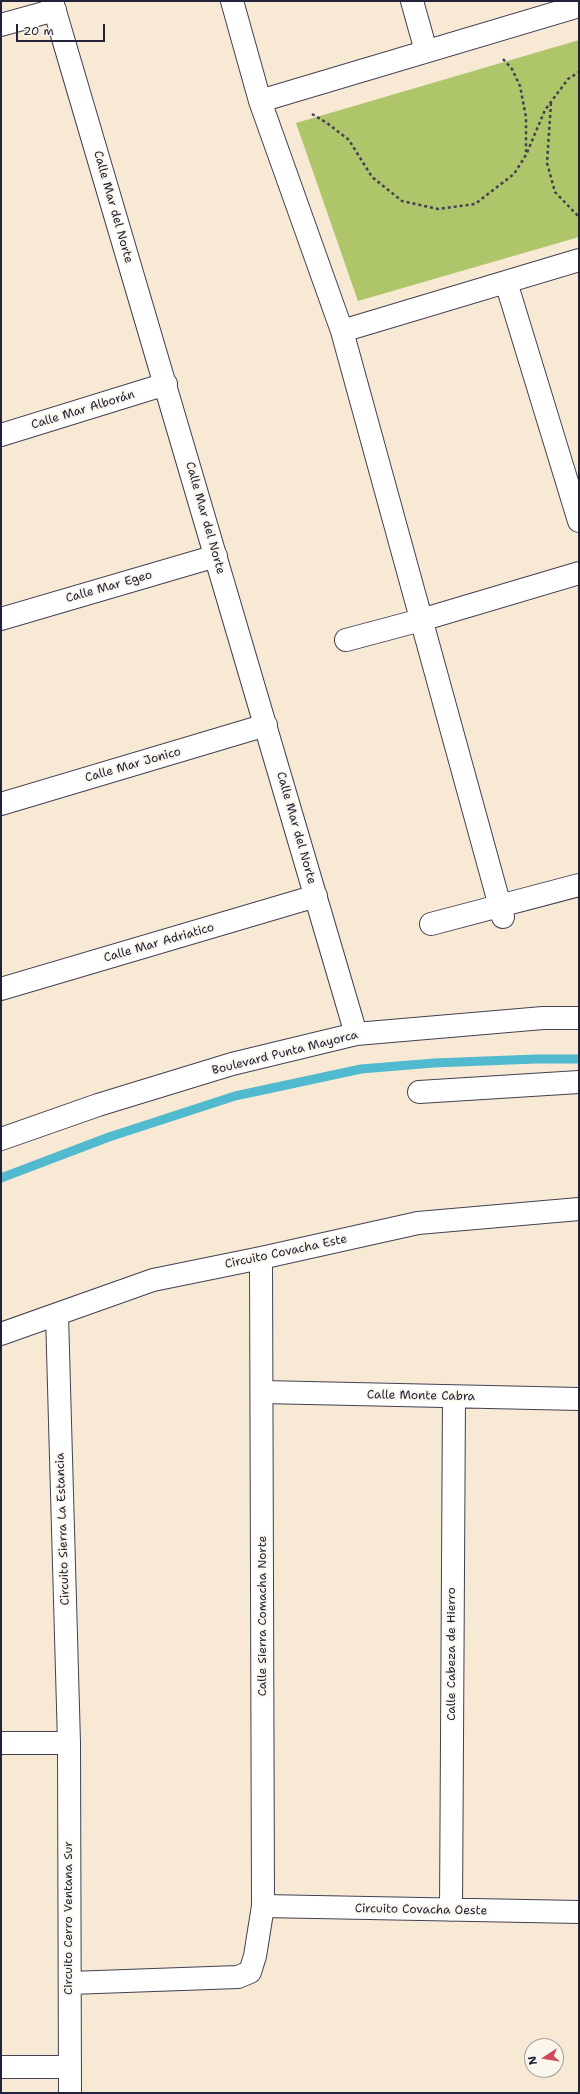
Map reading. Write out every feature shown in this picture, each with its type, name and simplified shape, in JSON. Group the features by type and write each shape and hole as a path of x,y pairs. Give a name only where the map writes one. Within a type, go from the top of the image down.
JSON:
{"street":[{"path":"232,1 260,101 342,331 501,912"},
{"path":"412,1 426,51"},
{"path":"1,24 54,6"},
{"name":"Calle Mar del Norte","path":"54,6 356,1034"},
{"path":"260,101 579,6"},
{"path":"342,331 579,260"},
{"path":"506,282 579,520"},
{"name":"Calle Mar Alborán","path":"1,435 166,384"},
{"name":"Calle Mar Egeo","path":"1,618 216,556"},
{"path":"346,640 420,620 579,573"},
{"name":"Calle Mar Jonico","path":"1,804 266,725"},
{"path":"431,924 501,912 579,886"},
{"name":"Calle Mar Adriatico","path":"1,989 316,896"},
{"name":"Boulevard Punta Mayorca","path":"1,1139 98,1105 232,1064 356,1034 543,1018 579,1018"},
{"path":"419,1092 579,1082"},
{"name":"Circuito Covacha Este","path":"1,1334 153,1280 261,1258 418,1223 579,1209"},
{"name":"Calle Sierra Comacha Norte","path":"70,1983 238,1977 250,1972 255,1956 263,1906 263,1392 261,1258"},
{"name":"Circuito Sierra La Estancia","path":"57,1315 68,1743"},
{"name":"Calle Monte Cabra","path":"263,1392 579,1399"},
{"name":"Calle Cabeza de Hierro","path":"451,1910 454,1397"},
{"path":"1,1743 68,1743"},
{"name":"Circuito Cerro Ventana Sur","path":"68,1743 70,2093"},
{"name":"Circuito Covacha Oeste","path":"263,1906 579,1912"},
{"path":"1,2067 70,2067"}],"path":[{"path":"503,59 512,69 520,86 526,117 526,155"},
{"path":"282,94 300,108 327,123 348,140 372,176 402,200 438,209 475,204 514,174 526,155 545,110 568,79 579,72"},
{"path":"551,102 547,163 555,192 579,217"}],"green space":[{"path":"579,40 579,237 358,301 296,123"}],"waterway":[{"path":"1,1178 109,1137 235,1096 361,1069 434,1063 579,1059"}]}
